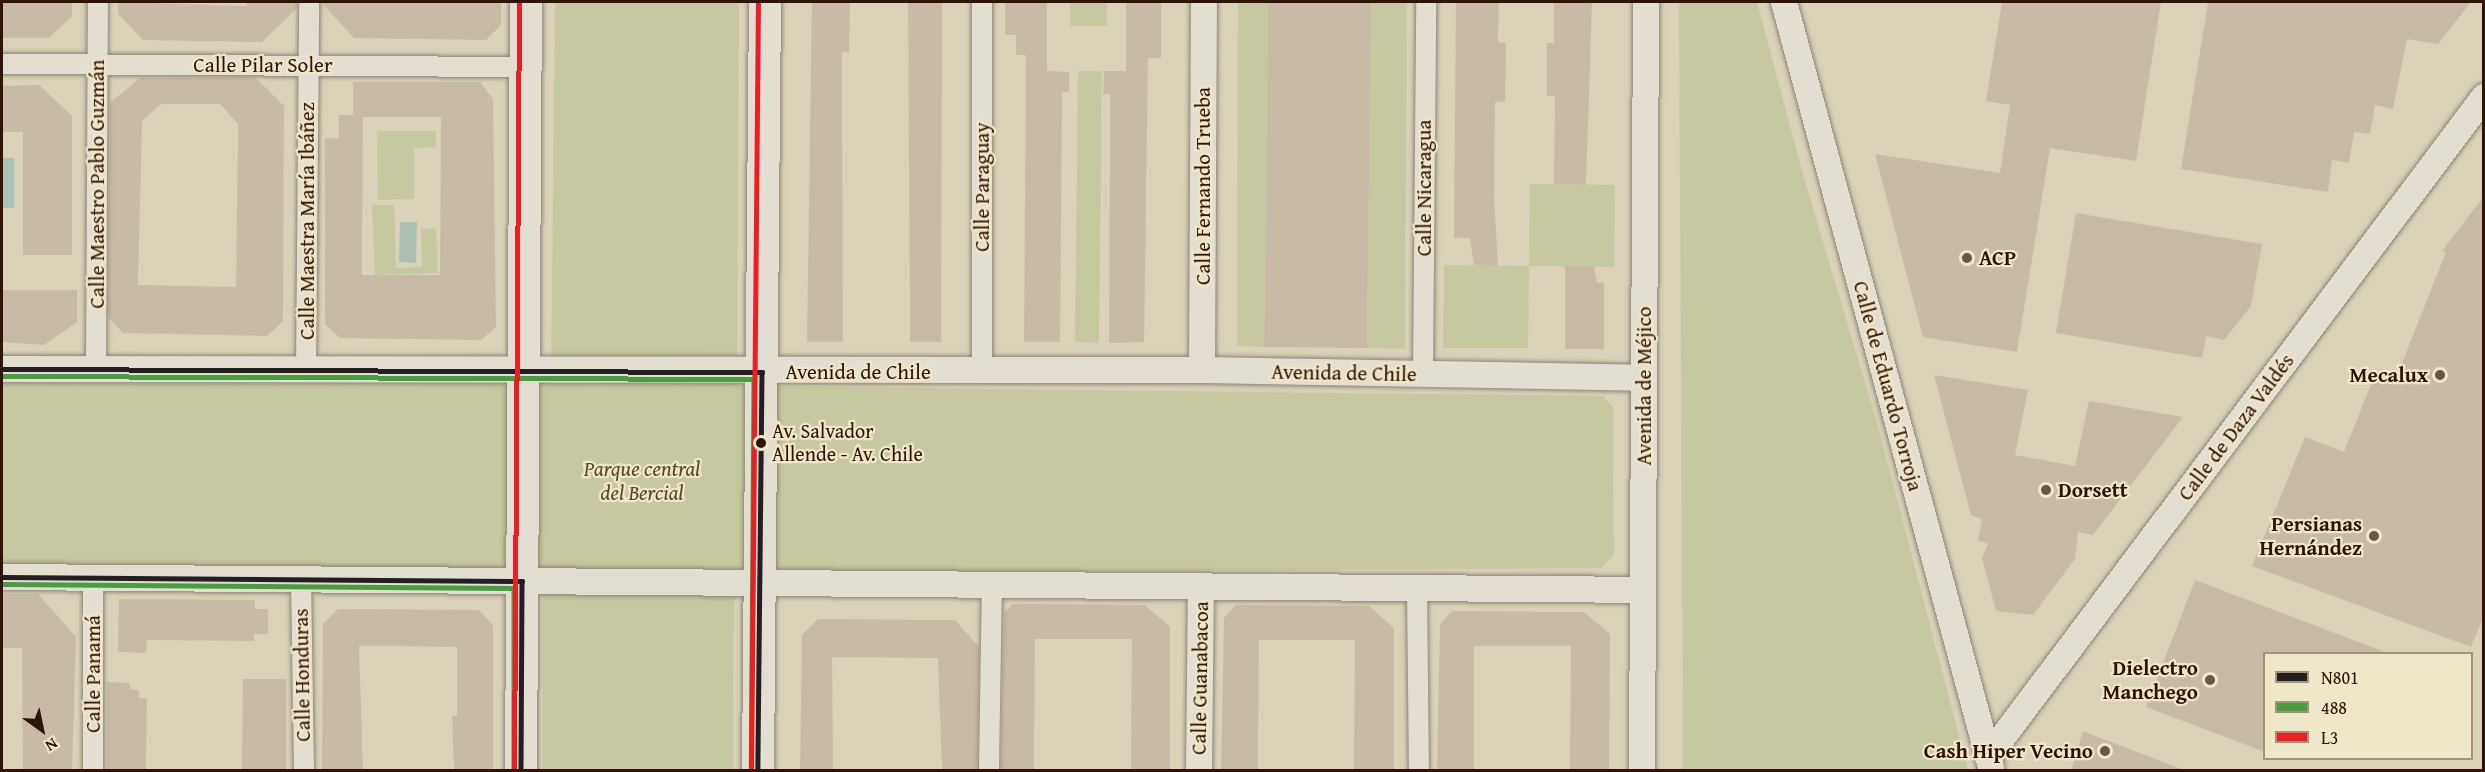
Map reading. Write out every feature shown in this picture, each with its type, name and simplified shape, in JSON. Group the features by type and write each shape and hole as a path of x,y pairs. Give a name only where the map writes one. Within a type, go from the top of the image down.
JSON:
{"street":[{"name":"Calle Maestro Pablo Guzmán","path":"96,366 98,2"},
{"name":"Calle Maestra María Ibáñez","path":"306,369 309,2"},
{"path":"521,771 526,2"},
{"path":"758,771 765,2"},
{"name":"Calle Paraguay","path":"981,373 982,2"},
{"name":"Calle Fernando Trueba","path":"1202,370 1204,2"},
{"name":"Calle Nicaragua","path":"1423,374 1425,2"},
{"name":"Avenida de Méjico","path":"1642,771 1646,2"},
{"name":"Calle de Eduardo Torroja","path":"1784,2 1990,764"},
{"name":"Calle Pilar Soler","path":"2,64 525,67"},
{"name":"Calle de Daza Valdés","path":"1990,764 2484,97"},
{"name":"Avenida de Chile","path":"2,369 96,366 981,373 1202,370 1643,378"},
{"path":"2,578 1643,590"},
{"name":"Calle Panamá","path":"93,578 93,771"},
{"name":"Calle Honduras","path":"301,579 304,771"},
{"path":"988,771 992,586"},
{"name":"Calle Guanabacoa","path":"1199,771 1201,586"},
{"path":"1417,588 1419,771"}],"green space":[{"name":"Parque central del Bercial","path":"555,2 739,2 737,386 1603,396 1613,407 1614,555 1601,568 739,573 734,606 733,770 543,770 543,572 2,568 2,379 551,382"},
{"path":"1070,2 1107,2 1107,26 1070,26"},
{"path":"1238,2 1268,2 1264,347 1237,346"},
{"path":"1371,2 1407,2 1405,349 1367,348"},
{"path":"1679,2 1757,2 1802,171 1878,426 1968,770 1683,770"},
{"path":"1078,71 1102,71 1099,343 1075,342"},
{"path":"377,131 436,131 436,147 414,148 414,199 378,200"},
{"path":"1530,184 1615,185 1614,267 1529,266"},
{"path":"372,205 394,205 396,268 422,267 421,229 436,228 438,273 375,275"},
{"path":"1444,265 1529,266 1528,348 1443,348"}],"shaded area":[{"path":"2,158 14,158 14,208 2,208"},
{"path":"400,222 417,222 416,263 399,262"}],"building":[{"path":"2,2 72,2 72,16 49,38 2,38"},
{"path":"118,2 247,6 247,2 297,2 297,8 262,42 143,40 118,14"},
{"path":"321,2 501,2 501,25 486,40 354,38"},
{"path":"812,2 850,2 849,53 842,52 843,342 807,342"},
{"path":"908,2 942,2 941,342 910,342"},
{"path":"1005,2 1047,2 1047,71 1069,72 1069,92 1062,92 1060,342 1024,342 1026,55 1016,55 1016,35 1005,35"},
{"path":"1126,2 1161,2 1161,58 1148,58 1144,342 1109,343 1110,94 1103,94 1104,71 1126,71"},
{"path":"1268,2 1371,2 1367,348 1264,347"},
{"path":"1456,2 1499,2 1498,42 1506,43 1505,102 1495,102 1494,197 1498,266 1474,265 1470,238 1454,238"},
{"path":"1554,2 1592,2 1586,185 1554,184 1555,96 1547,96 1547,43 1554,43"},
{"path":"2002,2 2161,2 2136,161 2050,148 2017,352 1923,337 1875,154 2000,173 2010,105 1986,101"},
{"path":"2208,2 2471,2 2438,44 2407,39 2393,109 2375,105 2370,134 2354,132 2349,163 2332,160 2328,192 2181,169"},
{"path":"255,77 284,106 283,321 267,336 123,333 108,317 110,103 140,78","holes":["161,104 220,104 238,124 236,287 138,285 142,121"]},
{"path":"353,82 480,82 493,99 496,327 481,340 340,338 325,324 325,138 339,138 339,115 353,115","holes":["363,117 441,117 440,275 362,275"]},
{"path":"39,85 72,116 72,255 23,255 23,132 2,132 2,86"},
{"path":"2484,196 2484,615 2471,647 2252,566 2305,437 2344,452 2376,372 2396,378 2446,252 2442,251"},
{"path":"2076,213 2262,244 2251,306 2224,340 2206,336 2202,358 2056,333"},
{"path":"1565,266 1594,266 1597,283 1604,283 1604,349 1565,349"},
{"path":"2,290 77,290 77,322 44,345 2,342"},
{"name":"Dorsett","path":"1934,375 2028,390 2015,455 2075,466 2089,401 2183,417 2093,535 2078,532 2075,559 2033,615 1996,611 1982,558 1988,544 1978,540 1982,519 1971,515"},
{"name":"Dielectro Manchego","path":"2195,580 2385,652 2263,652 2263,751 2146,707"},
{"path":"2,594 38,594 76,637 72,771 23,771 22,648 2,648"},
{"path":"119,599 255,600 255,609 268,609 268,634 254,634 254,641 147,640 146,653 118,652"},
{"path":"1013,604 1145,605 1170,627 1170,771 1131,771 1132,639 1035,639 1034,771 1001,771 1004,613"},
{"path":"1236,605 1369,606 1394,628 1394,771 1354,771 1355,640 1259,640 1258,771 1221,771 1224,618"},
{"path":"338,609 479,610 493,625 493,771 454,771 452,716 457,716 457,647 359,646 363,771 322,771 323,624"},
{"path":"1452,611 1584,612 1610,634 1609,771 1570,771 1571,646 1474,646 1474,771 1437,771 1440,624"},
{"path":"818,619 955,620 979,647 977,771 942,771 938,658 832,657 833,771 800,771 802,635"},
{"path":"243,679 286,679 286,771 242,771"},
{"path":"107,682 130,683 130,689 139,690 139,698 147,698 146,771 107,771"},
{"name":"Cash Hiper Vecino","path":"2083,731 2181,769 2181,771 2071,771"}],"transit line":[{"name":"L3","path":"514,770 519,2"},
{"name":"L3","path":"751,770 758,2"},
{"name":"N801","path":"2,369 762,372 758,770"},
{"name":"488","path":"2,376 754,379 751,770"},
{"name":"N801","path":"2,577 522,581 521,770"},
{"name":"488","path":"2,584 514,588 514,770"}],"place":[{"name":"ACP","path":"1967,258"},
{"name":"Mecalux","path":"2440,375"},
{"name":"Av. Salvador Allende - Av. Chile","path":"761,443"},
{"name":"Dorsett","path":"2046,490"},
{"name":"Persianas Hernández","path":"2374,536"},
{"name":"Dielectro Manchego","path":"2210,680"},
{"name":"Cash Hiper Vecino","path":"2105,751"}]}
